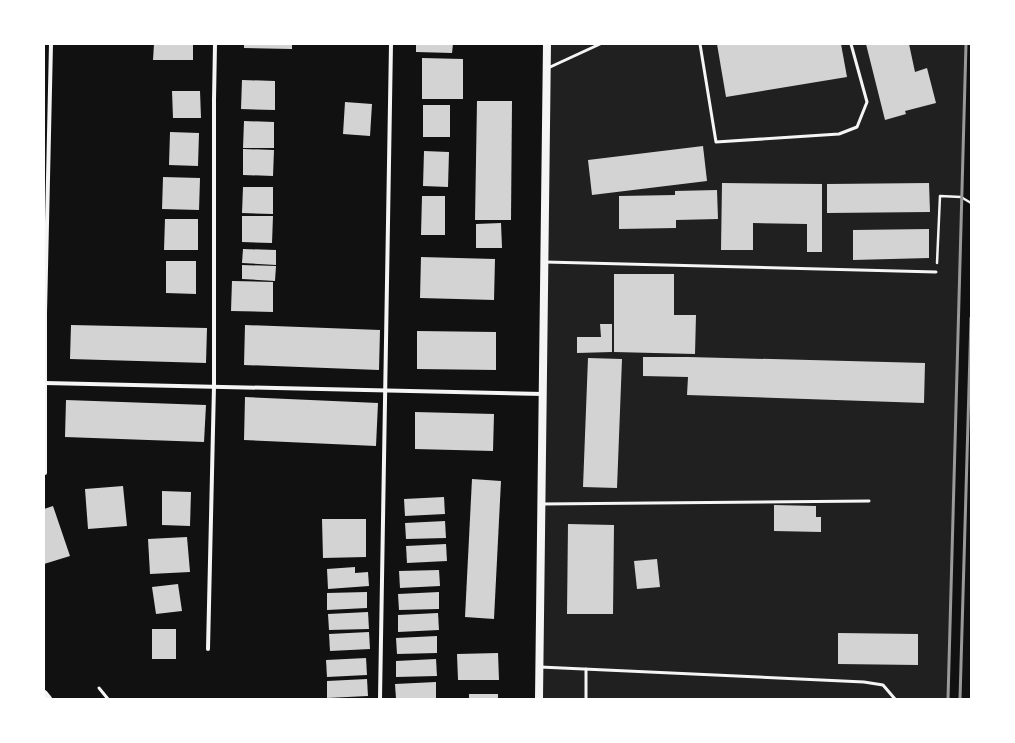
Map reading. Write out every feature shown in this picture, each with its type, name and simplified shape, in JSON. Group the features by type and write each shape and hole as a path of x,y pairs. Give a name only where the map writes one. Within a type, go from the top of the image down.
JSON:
{"main road":[{"path":"539,699 544,394 547,44"},
{"path":"44,694 48,699"}],"street":[{"path":"45,472 45,312 52,44"},
{"path":"208,649 214,386 215,44"},
{"path":"380,699 391,44"},
{"path":"45,383 544,394"}],"lane":[{"path":"546,68 600,44"},
{"path":"700,44 716,142 839,134 857,126 867,102 851,44"},
{"path":"545,262 936,272"},
{"path":"542,504 869,501"},
{"path":"540,667 864,682 883,685 895,699"},
{"path":"586,669 586,699"},
{"path":"99,688 108,699"}],"path":[{"path":"936,272 940,196 962,197 971,203"}],"shaded area":[{"path":"547,44 966,44 948,699 543,699"}],"building":[{"path":"154,44 193,44 193,60 153,60"},
{"path":"244,44 292,44 292,49 244,48"},
{"path":"416,44 453,44 452,53 416,52"},
{"path":"717,44 841,44 847,77 726,97"},
{"path":"866,44 909,44 915,72 927,68 936,103 905,111 906,114 885,120"},
{"path":"422,58 463,59 463,99 422,99"},
{"path":"242,80 275,81 275,110 241,109"},
{"path":"172,91 200,91 201,118 173,118"},
{"path":"477,101 512,101 511,220 475,220"},
{"path":"345,102 372,104 370,136 343,134"},
{"path":"423,105 450,105 450,137 423,137"},
{"path":"244,121 274,122 274,148 243,148"},
{"path":"170,132 199,133 198,166 169,165"},
{"path":"703,146 707,181 592,195 588,160"},
{"path":"243,149 274,150 273,176 243,175"},
{"path":"424,151 449,152 448,187 423,186"},
{"path":"163,177 200,178 199,210 162,209"},
{"path":"722,183 822,184 822,252 807,252 807,224 753,223 753,250 721,250"},
{"path":"929,183 930,212 827,213 827,184"},
{"path":"243,187 273,187 273,214 242,213"},
{"path":"717,190 718,219 676,220 676,228 619,229 619,196 675,195 675,191"},
{"path":"422,196 445,196 445,235 421,235"},
{"path":"242,216 273,216 272,243 242,242"},
{"path":"165,219 198,219 198,250 164,250"},
{"path":"501,223 502,248 476,248 476,224"},
{"path":"929,229 929,258 853,260 853,230"},
{"path":"243,249 276,250 276,265 242,263"},
{"path":"421,257 495,259 494,300 420,298"},
{"path":"166,261 196,261 196,294 166,293"},
{"path":"242,265 276,266 275,281 242,279"},
{"path":"614,274 674,274 674,315 696,315 695,354 614,352"},
{"path":"232,281 273,282 273,312 231,311"},
{"path":"600,324 612,324 612,352 577,353 577,337 601,337"},
{"path":"71,325 207,328 206,363 70,359"},
{"path":"245,325 380,330 379,370 244,365"},
{"path":"417,331 496,332 496,370 417,369"},
{"path":"643,357 925,363 924,403 687,395 688,377 643,376"},
{"path":"588,358 622,359 617,488 583,487"},
{"path":"245,397 378,403 376,446 244,440"},
{"path":"66,400 206,405 204,442 65,437"},
{"path":"415,412 494,414 493,451 415,449"},
{"path":"472,479 501,481 494,619 465,617"},
{"path":"123,486 127,526 88,529 85,489"},
{"path":"162,491 191,492 190,526 162,525"},
{"path":"444,497 445,514 405,516 404,499"},
{"path":"774,505 816,506 816,517 821,517 821,532 774,531"},
{"path":"53,506 70,556 44,564 44,509"},
{"path":"322,519 366,519 366,557 323,558"},
{"path":"445,521 446,538 406,539 405,523"},
{"path":"568,524 614,525 613,614 567,614"},
{"path":"187,537 190,572 150,574 148,539"},
{"path":"446,544 447,561 407,563 406,546"},
{"path":"657,559 660,587 637,589 634,561"},
{"path":"355,567 355,573 368,572 369,586 328,589 327,569"},
{"path":"439,570 440,586 400,588 399,571"},
{"path":"178,584 182,611 156,614 152,587"},
{"path":"367,592 367,608 327,610 327,593"},
{"path":"439,592 439,609 399,610 398,594"},
{"path":"368,612 369,629 329,630 328,614"},
{"path":"438,613 439,630 398,632 398,615"},
{"path":"152,629 176,629 176,659 152,659"},
{"path":"369,632 370,649 330,651 329,634"},
{"path":"838,633 918,634 918,665 838,664"},
{"path":"437,636 437,653 397,654 396,638"},
{"path":"498,653 499,680 458,680 457,654"},
{"path":"366,658 367,675 327,677 326,660"},
{"path":"436,659 437,676 396,677 396,661"},
{"path":"367,679 368,696 327,698 327,681"},
{"path":"436,682 436,699 396,699 395,684"},
{"path":"469,694 498,694 498,699 469,699"}],"railway":[{"path":"948,699 966,44"},
{"path":"960,699 971,318"}]}
